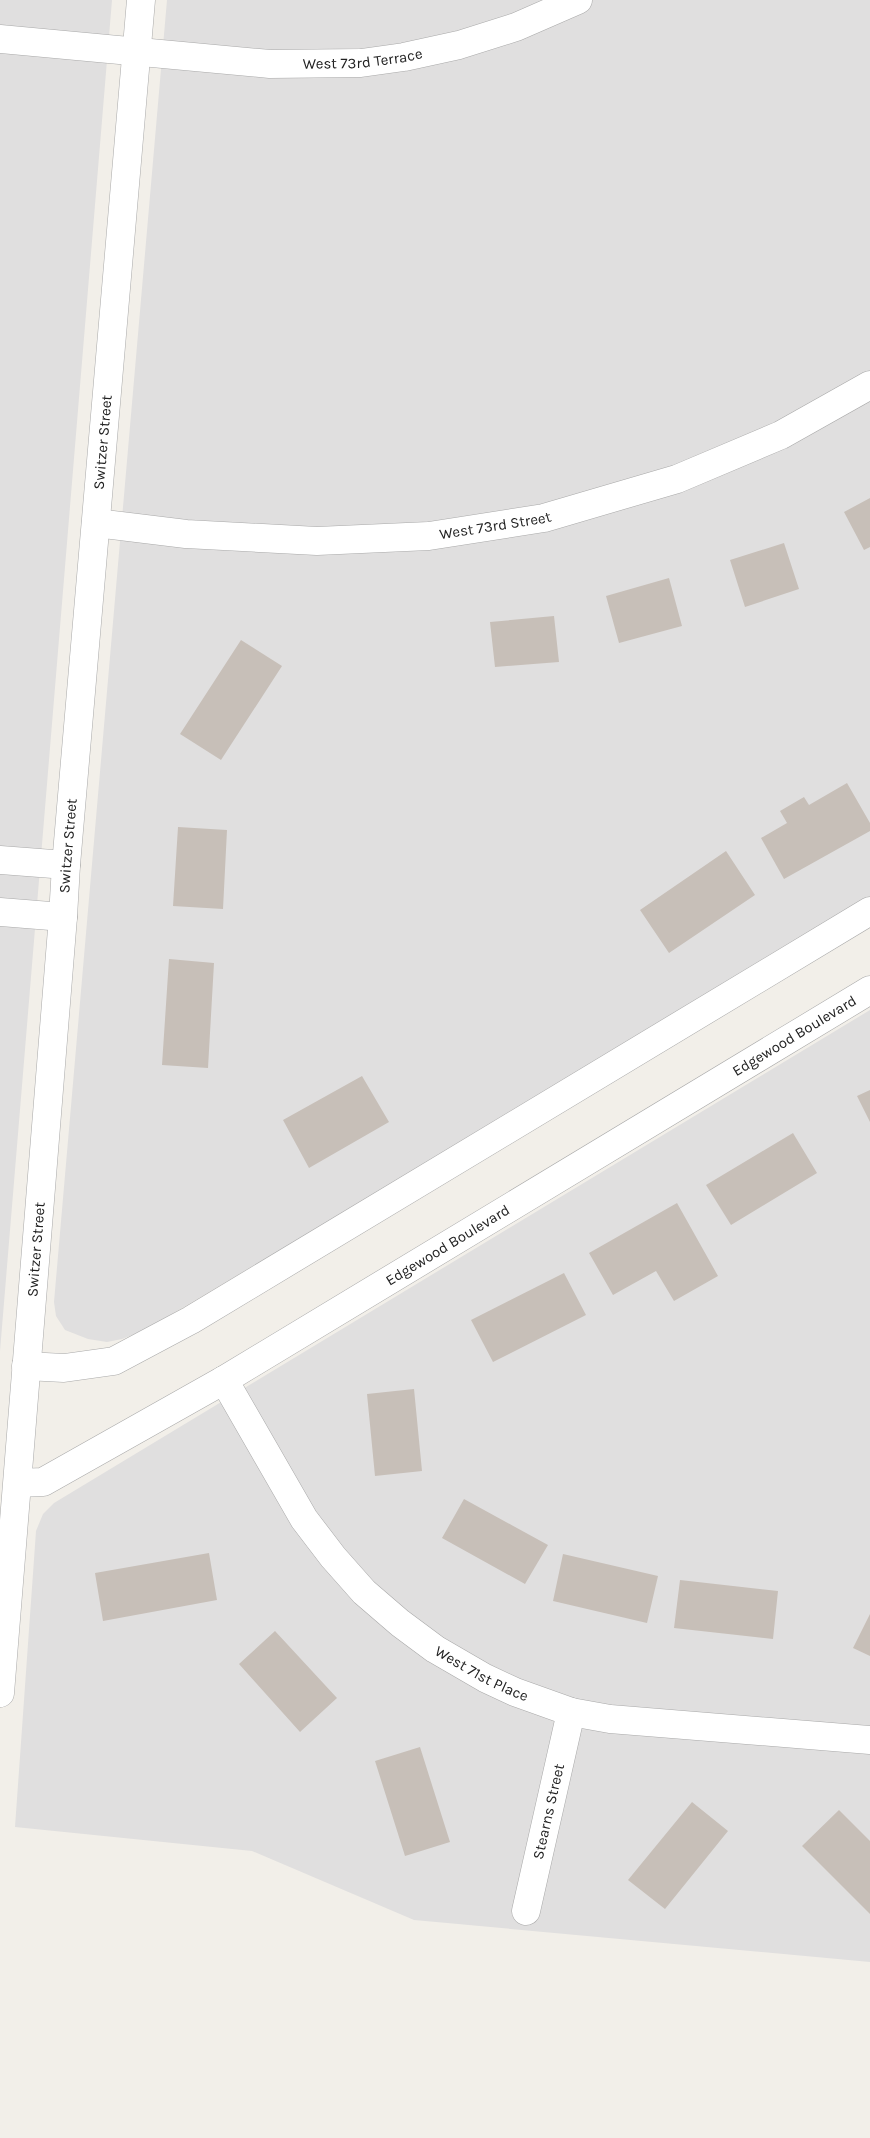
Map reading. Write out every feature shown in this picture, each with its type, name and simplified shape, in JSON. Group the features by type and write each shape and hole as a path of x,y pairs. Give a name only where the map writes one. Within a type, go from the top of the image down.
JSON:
{"street":[{"name":"Switzer Street","path":"0,1693 66,865 141,0"},
{"name":"West 73rd Terrace","path":"0,39 270,64 361,63 404,57 459,45 516,27 578,0"},
{"name":"West 73rd Street","path":"96,523 186,534 316,541 428,536 544,518 677,479 781,435 870,384"},
{"path":"0,860 66,865"},
{"path":"26,1366 64,1368 114,1361 191,1320 870,911"},
{"path":"0,912 63,917"},
{"name":"Edgewood Boulevard","path":"18,1483 43,1482 224,1380 870,990"},
{"name":"West 71st Place","path":"224,1380 304,1519 333,1557 364,1592 400,1623 443,1654 485,1678 515,1692 571,1712 610,1719 870,1740"},
{"name":"Stearns Street","path":"526,1911 571,1712"}],"shaded area":[{"path":"0,0 112,0 0,1351"},
{"path":"167,0 870,0 870,900 145,1330 122,1339 107,1342 88,1339 65,1330 56,1316 54,1302"},
{"path":"870,1010 870,1962 414,1920 252,1851 15,1827 36,1531 43,1514 54,1503"}],"building":[{"path":"870,498 870,547 864,550 844,512"},
{"path":"784,543 799,589 745,607 730,560"},
{"path":"669,578 682,626 619,643 606,596"},
{"path":"554,616 559,662 495,667 490,622"},
{"path":"241,640 282,666 221,760 180,734"},
{"path":"847,783 870,823 870,831 784,879 761,838 787,823 780,811 804,797 809,805"},
{"path":"178,827 227,830 223,909 173,906"},
{"path":"726,851 755,895 669,953 640,910"},
{"path":"169,959 214,963 208,1068 162,1065"},
{"path":"362,1076 389,1122 309,1168 283,1120"},
{"path":"870,1090 870,1122 857,1096"},
{"path":"793,1133 817,1173 731,1225 706,1185"},
{"path":"677,1203 718,1276 674,1301 656,1271 613,1295 589,1253"},
{"path":"564,1273 586,1315 493,1362 471,1320"},
{"path":"414,1389 422,1471 375,1476 367,1394"},
{"path":"464,1499 548,1545 525,1584 442,1538"},
{"path":"209,1553 217,1600 103,1621 95,1573"},
{"path":"563,1554 658,1576 647,1623 553,1601"},
{"path":"680,1580 778,1591 773,1639 674,1628"},
{"path":"870,1614 870,1656 853,1648"},
{"path":"275,1631 337,1698 300,1732 239,1664"},
{"path":"420,1747 450,1842 405,1856 375,1761"},
{"path":"692,1802 728,1831 665,1909 628,1880"},
{"path":"839,1810 870,1841 870,1914 802,1846"}]}
